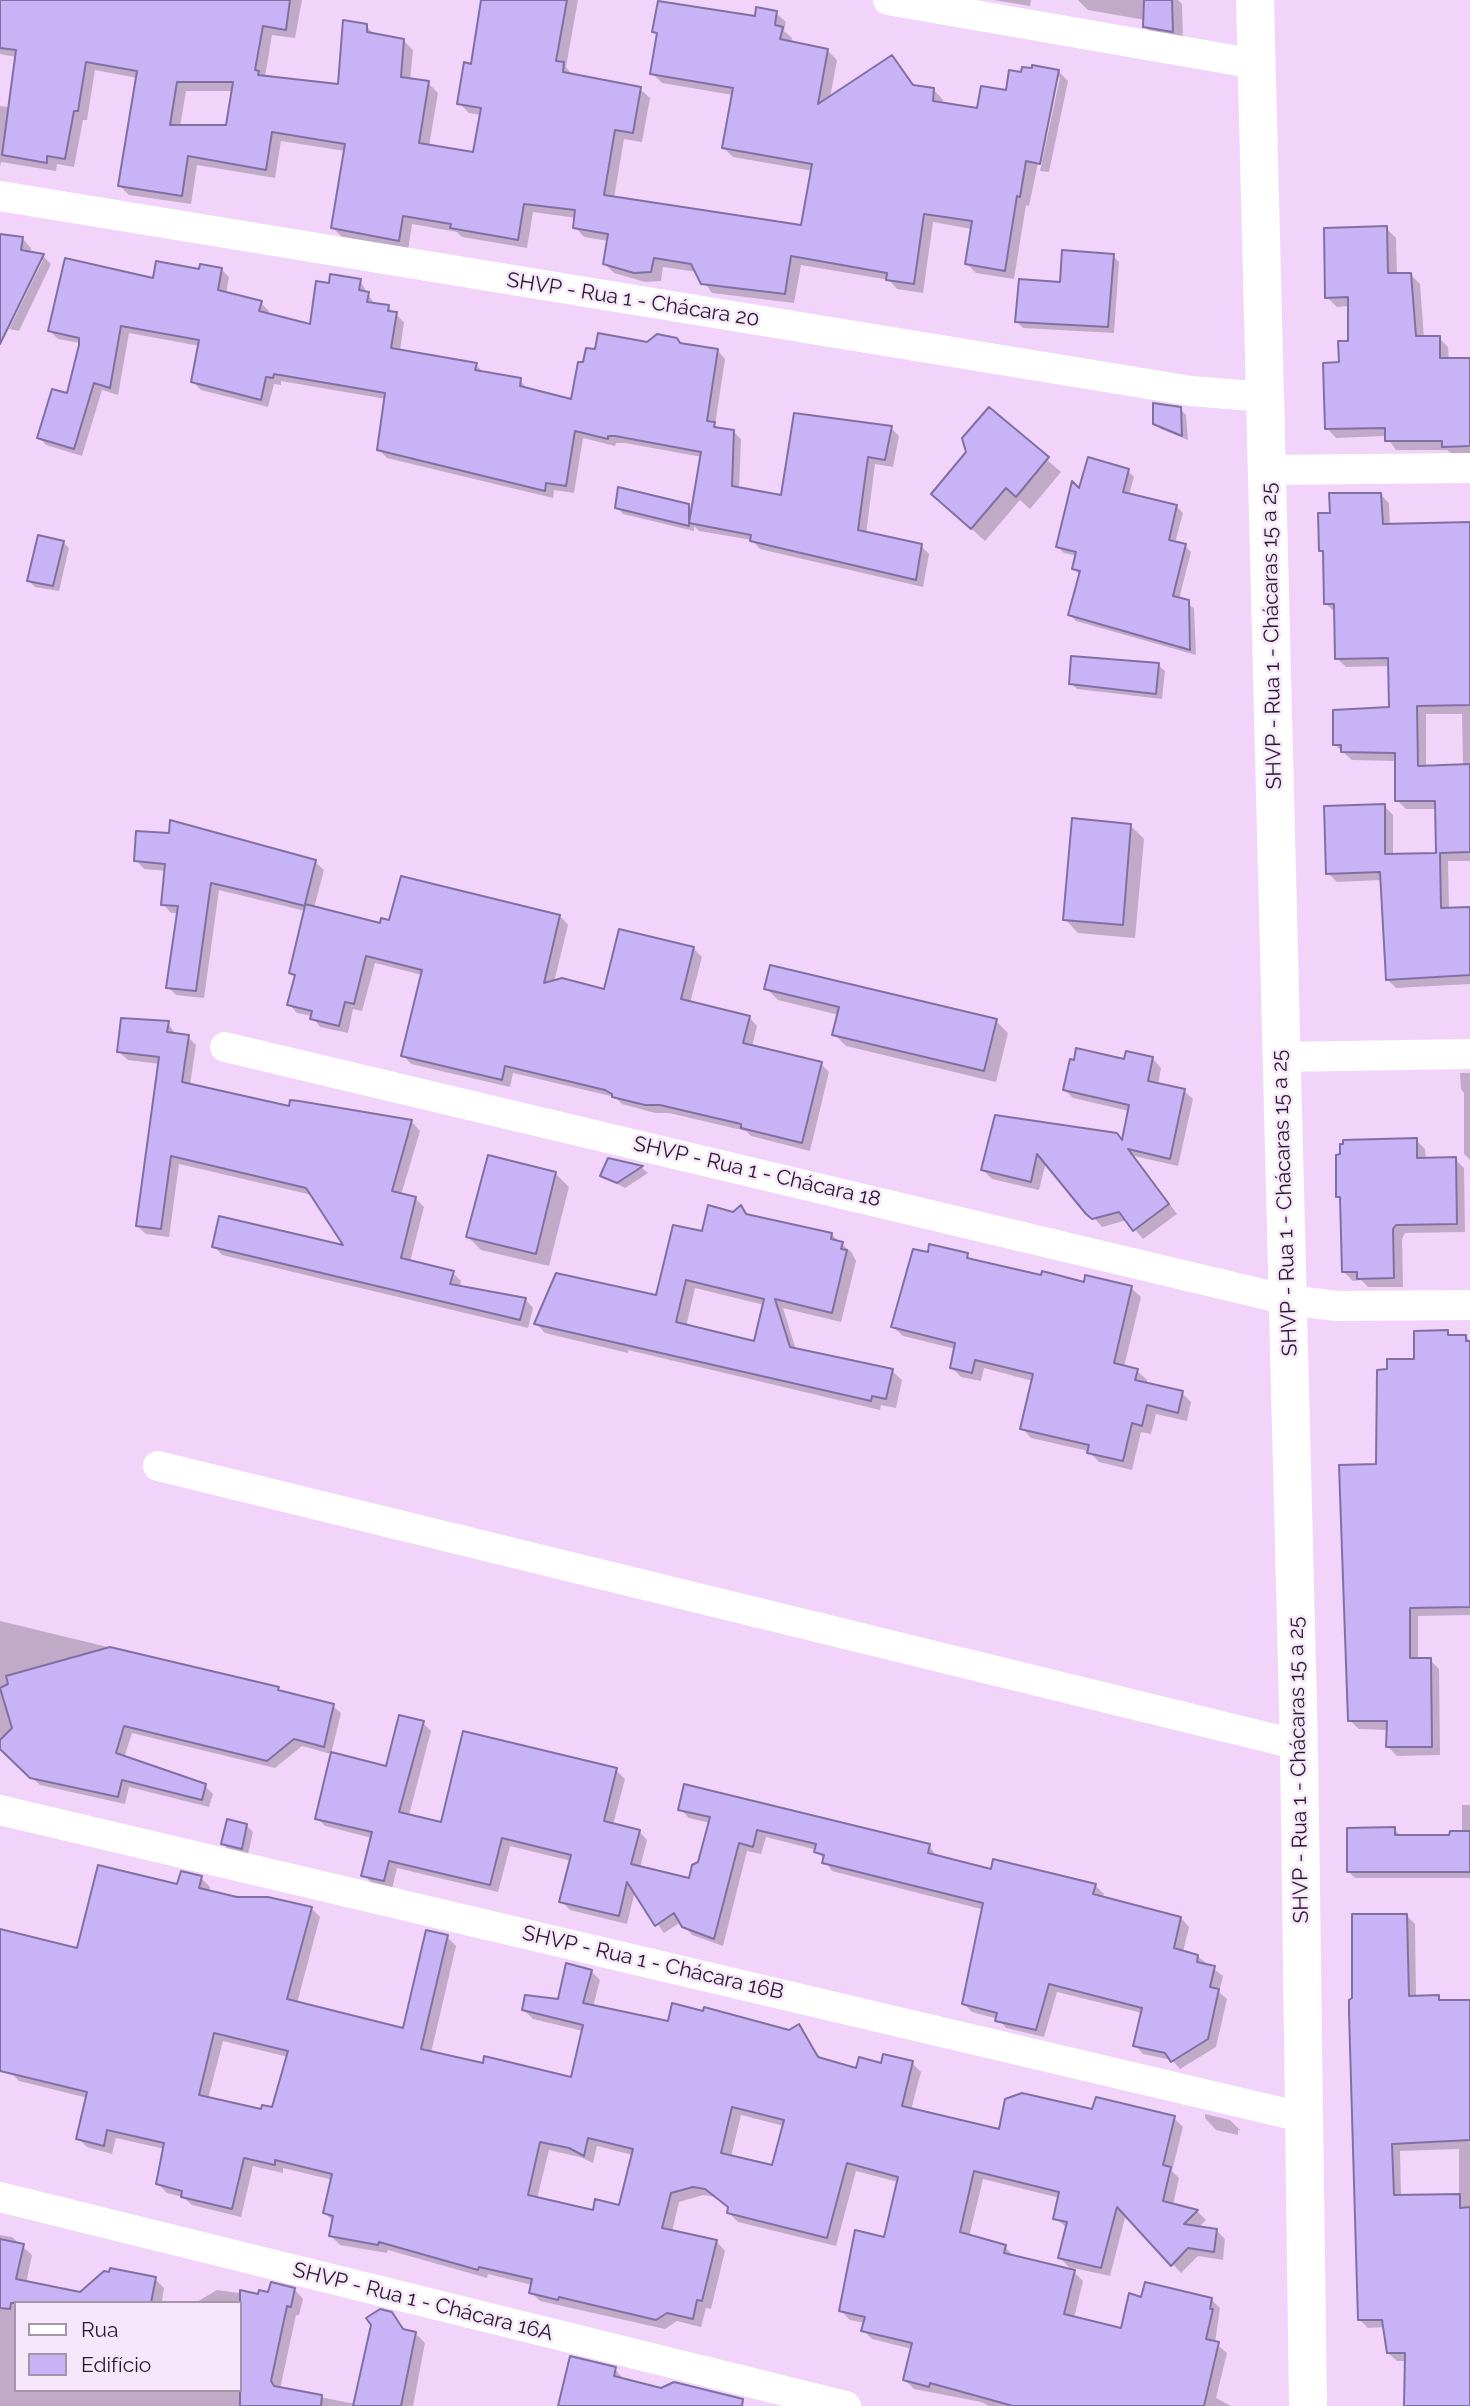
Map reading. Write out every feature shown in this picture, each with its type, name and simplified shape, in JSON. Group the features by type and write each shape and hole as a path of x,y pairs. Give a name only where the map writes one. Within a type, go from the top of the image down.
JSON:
{"street":[{"path":"888,0 1256,64"},
{"name":"SHVP - Rua 1 - Chácaras 15 a 25","path":"1255,0 1269,470 1280,1057 1299,1745 1308,2406"},
{"name":"SHVP - Rua 1 - Chácara 20","path":"0,196 1191,391 1266,397"},
{"path":"1269,470 1470,468"},
{"name":"SHVP - Rua 1 - Chácara 18","path":"225,1046 1288,1300 1337,1306 1470,1305"},
{"path":"1280,1057 1470,1054"},
{"path":"158,1465 1299,1745"},
{"name":"SHVP - Rua 1 - Chácara 16B","path":"0,1810 1306,2118"},
{"name":"SHVP - Rua 1 - Chácara 16A","path":"0,2197 846,2406"}],"building":[{"path":"0,0 290,0 286,30 263,26 255,70 259,71 258,75 338,84 343,20 367,24 367,32 404,39 401,77 429,81 419,143 473,152 481,108 457,104 464,62 471,64 481,0 567,0 556,61 564,62 563,72 641,87 633,133 615,130 604,195 801,225 812,164 722,148 733,88 650,74 657,33 652,32 658,1 755,16 756,7 777,11 775,25 783,27 780,39 828,49 818,104 892,55 913,85 934,88 933,101 977,108 981,86 1006,90 1009,70 1021,72 1022,67 1032,68 1032,65 1059,70 1040,164 1026,161 1020,197 1017,196 1005,271 965,264 972,221 924,214 914,284 886,280 887,273 791,256 785,294 701,284 691,264 654,258 651,272 634,273 603,264 608,234 573,228 575,210 524,204 518,240 450,228 451,224 403,216 399,241 331,228 345,144 272,132 266,170 188,156 182,196 118,186 137,71 86,62 78,111 74,111 65,159 47,156 47,163 2,155 16,50 0,48","holes":["177,82 233,82 226,125 170,125"]},
{"path":"1144,0 1172,0 1173,32 1143,27"},
{"path":"1387,226 1388,273 1411,273 1416,336 1440,336 1440,358 1470,358 1470,446 1442,447 1442,441 1385,441 1385,428 1325,429 1323,363 1339,362 1338,341 1348,341 1348,297 1325,298 1324,228"},
{"path":"0,234 23,237 21,250 44,254 0,344"},
{"path":"1062,250 1114,254 1108,327 1015,322 1019,279 1060,282"},
{"path":"65,258 153,278 156,261 199,269 200,264 222,268 218,290 262,301 259,311 310,324 316,281 329,283 330,274 361,279 359,290 369,292 367,302 389,305 388,311 397,312 391,348 477,363 475,370 521,378 520,386 571,399 578,362 583,362 586,348 595,349 598,333 647,342 657,334 677,338 680,343 718,349 707,421 715,422 714,427 734,430 732,486 781,495 794,413 892,426 885,460 868,457 858,530 922,544 916,580 750,541 751,535 689,523 701,452 615,436 608,436 608,439 575,431 566,486 546,483 545,491 377,450 385,393 274,374 273,378 266,377 261,400 191,382 199,340 121,326 110,388 94,383 74,449 37,438 52,389 67,393 79,345 79,338 48,331"},
{"path":"1153,403 1181,407 1182,436 1153,424"},
{"path":"989,407 1049,457 1016,497 1006,488 971,529 931,494 966,452 962,438"},
{"path":"1088,457 1129,469 1123,492 1177,505 1169,540 1186,544 1173,596 1189,600 1190,650 1068,615 1080,571 1072,569 1076,552 1056,547 1072,481 1079,488"},
{"path":"618,487 689,504 689,526 615,508"},
{"path":"1329,493 1381,493 1383,524 1470,522 1470,705 1417,706 1418,766 1470,764 1470,852 1440,853 1441,908 1470,907 1470,975 1386,980 1380,872 1326,874 1324,806 1385,804 1385,854 1436,853 1435,801 1395,801 1395,753 1341,752 1341,745 1333,745 1333,710 1389,707 1388,658 1335,659 1334,604 1324,604 1323,551 1319,551 1318,513 1330,513"},
{"path":"38,535 64,541 53,586 27,581"},
{"path":"1071,656 1159,663 1156,694 1069,684"},
{"path":"1072,818 1131,824 1123,925 1063,920"},
{"path":"170,820 316,860 305,904 380,923 381,918 389,920 401,876 560,915 544,983 562,978 604,989 619,929 694,947 681,999 750,1016 743,1043 822,1062 802,1143 741,1128 741,1124 612,1097 612,1094 605,1090 505,1066 502,1080 401,1056 422,970 366,956 354,1004 345,1002 339,1026 310,1019 312,1011 287,1005 295,975 289,973 305,906 250,892 211,883 196,991 166,988 178,906 161,905 165,864 134,861 136,831 169,833"},
{"path":"770,965 997,1019 984,1071 832,1035 839,1007 764,989"},
{"path":"121,1018 169,1021 167,1032 189,1035 182,1082 289,1106 290,1100 299,1101 412,1120 392,1191 416,1197 401,1258 454,1271 450,1284 526,1298 520,1320 212,1247 219,1216 343,1245 306,1188 171,1156 161,1229 136,1226 159,1057 117,1052"},
{"path":"1076,1048 1124,1059 1126,1051 1153,1057 1148,1081 1185,1089 1170,1159 1128,1149 1169,1204 1133,1231 1119,1212 1092,1219 1037,1154 1031,1182 981,1170 995,1115 1117,1133 1122,1140 1129,1105 1063,1090 1070,1059 1074,1060"},
{"path":"1417,1138 1417,1158 1456,1157 1457,1224 1396,1225 1393,1229 1394,1278 1357,1279 1357,1272 1342,1272 1340,1197 1336,1197 1336,1155 1340,1154 1340,1144 1343,1144 1343,1140"},
{"path":"488,1155 556,1172 536,1254 466,1237"},
{"path":"608,1158 643,1166 617,1183 600,1176"},
{"path":"708,1205 733,1212 741,1205 746,1214 832,1233 831,1239 843,1242 841,1249 847,1250 832,1313 775,1299 790,1347 893,1369 886,1399 872,1396 871,1401 534,1324 556,1273 656,1295 673,1225 702,1231","holes":["686,1280 764,1299 754,1341 676,1322"]},
{"path":"929,1244 968,1253 967,1258 1041,1275 1042,1271 1084,1282 1085,1275 1132,1286 1114,1363 1138,1369 1135,1380 1183,1391 1178,1413 1147,1405 1142,1426 1132,1423 1123,1461 1087,1453 1089,1445 1020,1429 1033,1374 975,1360 972,1373 950,1368 955,1343 891,1327 913,1249 928,1252"},
{"path":"1448,1330 1448,1335 1466,1335 1466,1341 1470,1341 1470,1607 1410,1608 1410,1658 1431,1658 1432,1747 1386,1747 1387,1721 1348,1721 1339,1465 1376,1464 1377,1370 1387,1369 1387,1359 1414,1359 1414,1331"},
{"path":"110,1647 279,1687 278,1690 334,1704 324,1747 294,1739 267,1761 124,1726 116,1753 206,1784 202,1800 122,1780 118,1797 30,1778 0,1749 0,1740 12,1728 0,1688 8,1684 6,1676"},
{"path":"399,1715 424,1721 399,1812 441,1822 463,1731 617,1768 604,1821 640,1830 631,1864 689,1878 692,1865 698,1862 710,1817 678,1810 684,1784 930,1844 928,1853 991,1869 993,1859 1096,1884 1093,1894 1181,1917 1174,1948 1198,1955 1197,1962 1215,1966 1210,1987 1219,1989 1208,2039 1171,2062 1165,2053 1133,2046 1142,2008 1049,1984 1036,2030 995,2021 997,2013 962,2004 983,1903 822,1863 824,1855 814,1852 816,1844 757,1830 753,1847 739,1843 714,1939 682,1927 674,1913 655,1926 627,1882 619,1916 559,1902 571,1855 502,1838 490,1885 389,1861 384,1881 361,1876 372,1832 315,1819 331,1752 386,1766"},
{"path":"227,1819 247,1824 242,1849 221,1844"},
{"path":"1395,1827 1395,1835 1449,1835 1450,1831 1470,1831 1470,1872 1347,1872 1347,1828"},
{"path":"98,1865 177,1884 181,1871 202,1876 199,1888 237,1897 268,1897 312,1907 287,1999 403,2028 426,1930 448,1935 421,2049 483,2063 484,2056 571,2077 583,2025 522,2010 525,1995 558,1999 566,1963 592,1970 583,2003 668,2021 672,2003 703,2011 704,2007 789,2030 799,2024 818,2057 856,2068 859,2057 881,2063 883,2054 913,2061 902,2106 999,2129 1005,2099 1022,2093 1092,2109 1096,2097 1175,2116 1163,2165 1171,2167 1163,2201 1198,2210 1184,2224 1217,2229 1214,2252 1188,2248 1171,2266 1117,2207 1101,2268 1058,2258 1067,2222 1053,2219 1059,2192 974,2171 960,2232 1006,2245 1004,2253 1075,2270 1064,2314 1121,2328 1129,2293 1141,2297 1145,2282 1212,2298 1210,2309 1213,2309 1206,2339 1219,2342 1204,2406 1013,2406 930,2383 929,2387 903,2380 912,2343 861,2331 865,2317 839,2311 855,2230 884,2237 898,2177 847,2163 827,2238 727,2213 728,2207 705,2189 693,2187 671,2193 662,2228 717,2240 702,2301 697,2300 693,2319 667,2313 656,2320 559,2297 558,2300 529,2293 532,2279 479,2267 478,2270 379,2242 378,2245 329,2236 333,2216 323,2213 332,2174 275,2160 275,2165 244,2158 232,2209 181,2197 182,2191 156,2184 164,2143 107,2130 104,2146 76,2139 87,2092 0,2071 0,1929 77,1948","holes":["214,2033 288,2051 272,2107 262,2105 261,2109 199,2095","732,2107 784,2120 772,2165 721,2153","588,2138 633,2149 619,2205 595,2199 593,2210 528,2195 540,2142 569,2148 584,2156"]},
{"path":"1352,1914 1407,1914 1409,1996 1439,1995 1439,2000 1470,2000 1470,2140 1392,2144 1394,2195 1460,2194 1460,2208 1470,2207 1470,2406 1404,2406 1405,2353 1387,2353 1382,2320 1358,2320 1349,2012 1349,2000 1352,1998"},
{"path":"0,2239 24,2244 16,2279 80,2292 104,2271 109,2272 110,2268 156,2277 151,2301 14,2301 10,2309 0,2308"},
{"path":"271,2282 295,2288 291,2307 287,2306 271,2381 274,2386 322,2395 321,2406 240,2406 240,2290 258,2294 259,2290 268,2292"},
{"path":"380,2309 392,2312 403,2329 416,2332 401,2406 353,2406 371,2325 366,2318"},
{"path":"570,2356 616,2367 614,2376 661,2388 674,2382 743,2399 742,2406 558,2406"}]}
